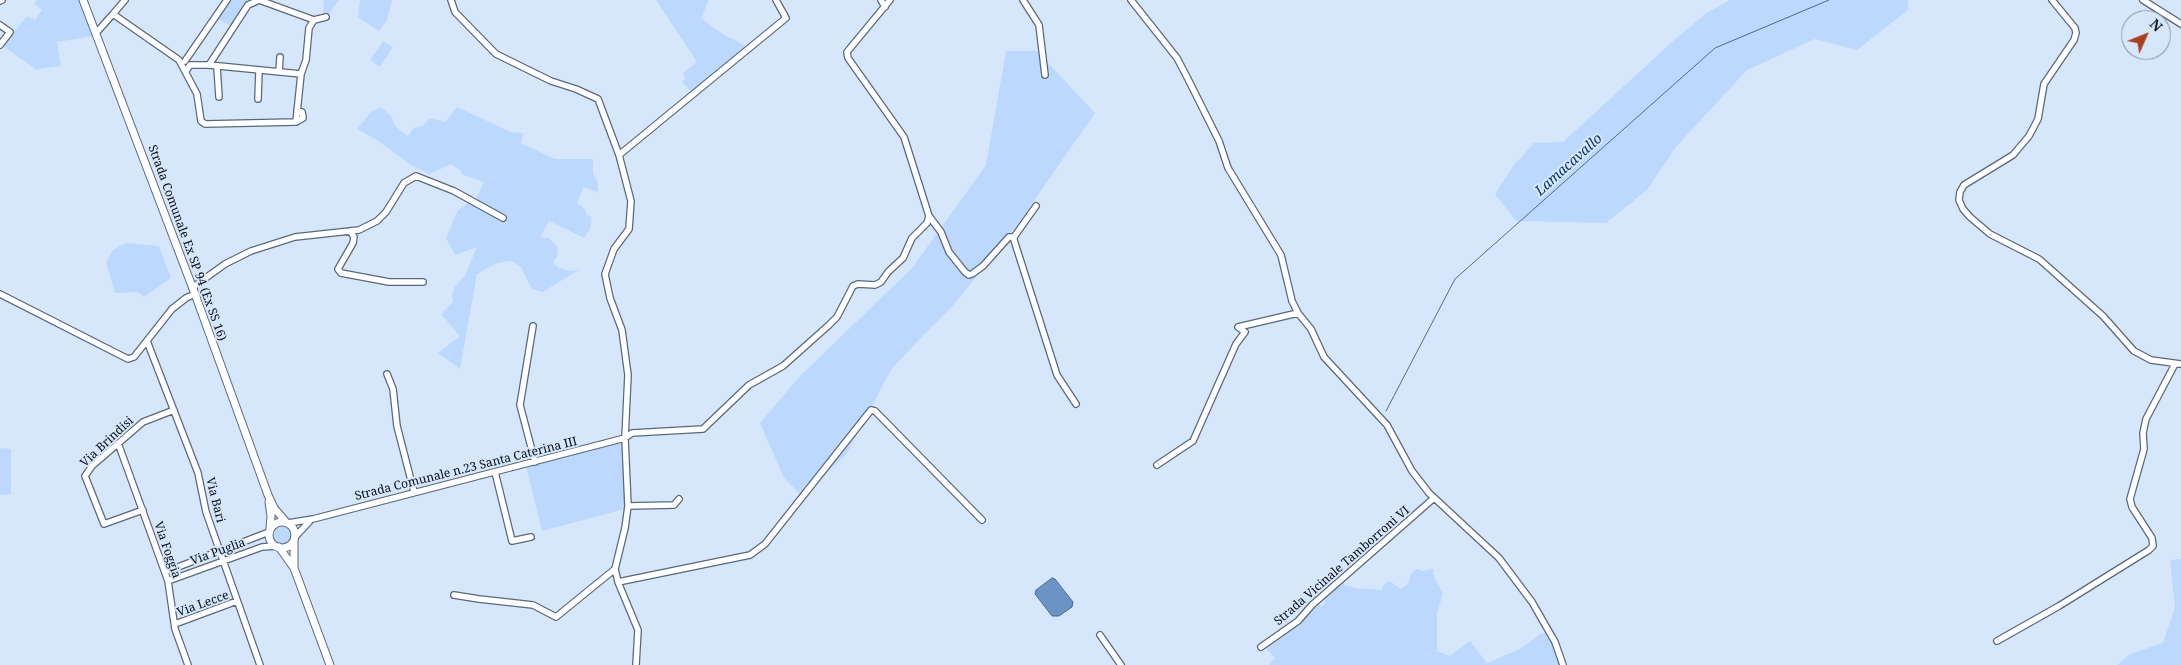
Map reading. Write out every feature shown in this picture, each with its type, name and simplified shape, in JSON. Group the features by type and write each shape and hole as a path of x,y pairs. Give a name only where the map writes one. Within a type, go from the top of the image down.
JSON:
{"main road":[{"name":"Strada Comunale Ex SP 94 (Ex SS 16)","path":"83,0 194,291 268,494 274,508 287,523"},
{"name":"Strada Comunale Ex SP 94 (Ex SS 16)","path":"268,494 271,516 270,531"},
{"path":"294,568 294,530 287,523 278,522 270,531 270,540 278,547 294,568 330,665"},
{"path":"278,547 286,547 294,539"}],"street":[{"path":"96,33 125,0"},
{"path":"182,61 226,0"},
{"path":"208,65 248,5 259,0 314,20 326,18"},
{"path":"451,0 455,12 496,54 551,82 576,89 598,99 619,155 631,201 629,229 614,249 605,274 610,298 622,330 628,375 625,438 628,506 625,528 615,569 618,582 638,630 636,665"},
{"path":"619,155 786,18 776,0"},
{"path":"881,0 885,7"},
{"path":"890,0 847,54 904,136 930,216 935,222 949,252 968,275 983,266 1009,237 1014,237"},
{"path":"1023,0 1039,26 1045,75"},
{"path":"1132,0 1177,58 1219,141 1228,168 1281,255 1292,301 1311,328 1324,357 1387,425 1412,472 1434,498 1499,558 1532,602 1555,642 1563,665"},
{"path":"1997,641 2059,606 2153,546 2152,538 2132,507 2130,499 2144,449 2143,433 2146,419 2178,364 2151,360 2134,351 2103,316 2043,262 1990,234 1966,213 1959,200 1960,192 1964,185 2013,155 2029,136 2038,119 2044,84 2074,40 2076,33 2075,28 2052,0"},
{"path":"2143,0 2181,24"},
{"path":"113,14 190,65 301,74"},
{"path":"182,61 197,94 202,121 205,124 296,122 301,74 306,60 309,28 314,20"},
{"path":"0,25 10,32 0,45"},
{"path":"279,72 280,57"},
{"path":"186,71 190,65"},
{"path":"217,67 219,97"},
{"path":"258,99 259,71"},
{"path":"0,294 131,359 172,309 225,264 251,251 295,237 358,230 376,221 386,212 404,183 416,176 454,191 503,218"},
{"path":"1036,206 1014,237 1014,240 1056,375 1076,404"},
{"name":"Strada Comunale n.23 Santa Caterina III","path":"287,523 313,519 535,462 625,438 632,433 700,430 706,427 749,385 783,366 829,325 837,317 853,286 858,284 876,285 881,282 888,272 903,258 912,238 930,216"},
{"path":"350,231 354,237 353,243 338,269 341,274 389,282 423,282"},
{"path":"1157,465 1192,441 1236,344 1245,332 1238,327 1298,312"},
{"path":"533,326 520,405 535,462"},
{"name":"Via Bari","path":"147,341 198,473 206,512 260,665"},
{"path":"387,374 393,389 396,426 414,492"},
{"name":"Via Brindisi","path":"143,510 104,524 84,476 92,466 143,422 174,410"},
{"path":"618,582 750,555 765,544 871,410 982,520"},
{"name":"Via Foggia","path":"118,443 168,580 175,624 188,665"},
{"path":"495,472 512,541 531,537"},
{"name":"Strada Vicinale Tamborroni VI","path":"1261,647 1298,621 1312,605 1434,498"},
{"path":"628,506 674,505 679,499"},
{"path":"294,539 304,525 313,519"},
{"name":"Via Puglia","path":"165,572 270,531"},
{"name":"Via Puglia","path":"168,580 262,546 278,547"},
{"path":"454,595 533,605 556,617 615,569"},
{"name":"Via Lecce","path":"175,624 237,602"},
{"path":"1100,635 1122,665"}],"shaded area":[{"path":"37,0 80,0 94,36 57,42 61,66 38,69 38,71 3,46 27,16 35,20 42,10 34,4"},
{"path":"225,0 250,0 232,26 216,18"},
{"path":"324,0 339,0 328,15 323,12"},
{"path":"360,0 392,0 387,20 379,31 358,17"},
{"path":"656,0 709,0 701,18 727,37 747,47 693,93 682,82 685,78 683,73 697,62"},
{"path":"1730,0 1908,0 1908,10 1857,50 1815,39 1747,70 1676,147 1647,190 1606,223 1516,221 1495,194 1514,165 1534,143 1563,142 1672,42 1705,14"},
{"path":"383,41 393,47 380,67 370,60"},
{"path":"1006,51 1037,51 1095,113 1017,225 956,302 892,368 846,455 802,496 784,478 760,423 800,376 912,268 986,165"},
{"path":"381,107 391,116 395,126 408,136 414,128 423,126 430,118 445,122 457,107 511,132 524,133 521,143 555,159 593,159 593,173 598,183 598,193 584,187 577,203 585,209 587,215 592,217 590,229 584,238 549,221 540,237 549,238 557,246 558,256 553,262 559,268 570,271 580,269 543,292 532,289 521,267 512,261 497,263 477,274 460,369 438,353 460,336 441,314 453,302 454,288 465,275 477,247 455,255 446,238 458,210 475,201 484,182 461,174 461,171 451,164 430,174 411,165 377,140 357,129 371,112"},
{"path":"126,243 159,246 171,278 144,297 138,292 115,293 106,262 113,250"},
{"path":"625,438 625,509 542,531 526,466"},
{"path":"0,448 11,449 11,494 0,495"},
{"path":"282,526 288,529 291,535 288,541 282,544 276,541 273,535 276,529"},
{"path":"2181,559 2181,665 2117,665 2130,654 2163,643 2175,607 2170,560"},
{"path":"1417,569 1421,571 1434,569 1435,579 1443,593 1437,614 1437,651 1450,656 1470,641 1487,663 1520,649 1540,634 1547,633 1561,665 1269,665 1275,658 1266,648 1298,624 1319,604 1321,607 1326,602 1324,600 1327,594 1344,580 1345,585 1355,588 1381,590 1384,584 1390,581 1401,589 1409,582 1411,573"},
{"path":"1052,578 1055,579 1073,602 1072,607 1059,616 1052,616 1035,594 1036,590"}],"waterway":[{"name":"Lamacavallo","path":"1386,411 1455,279 1715,48 1829,0"}]}
